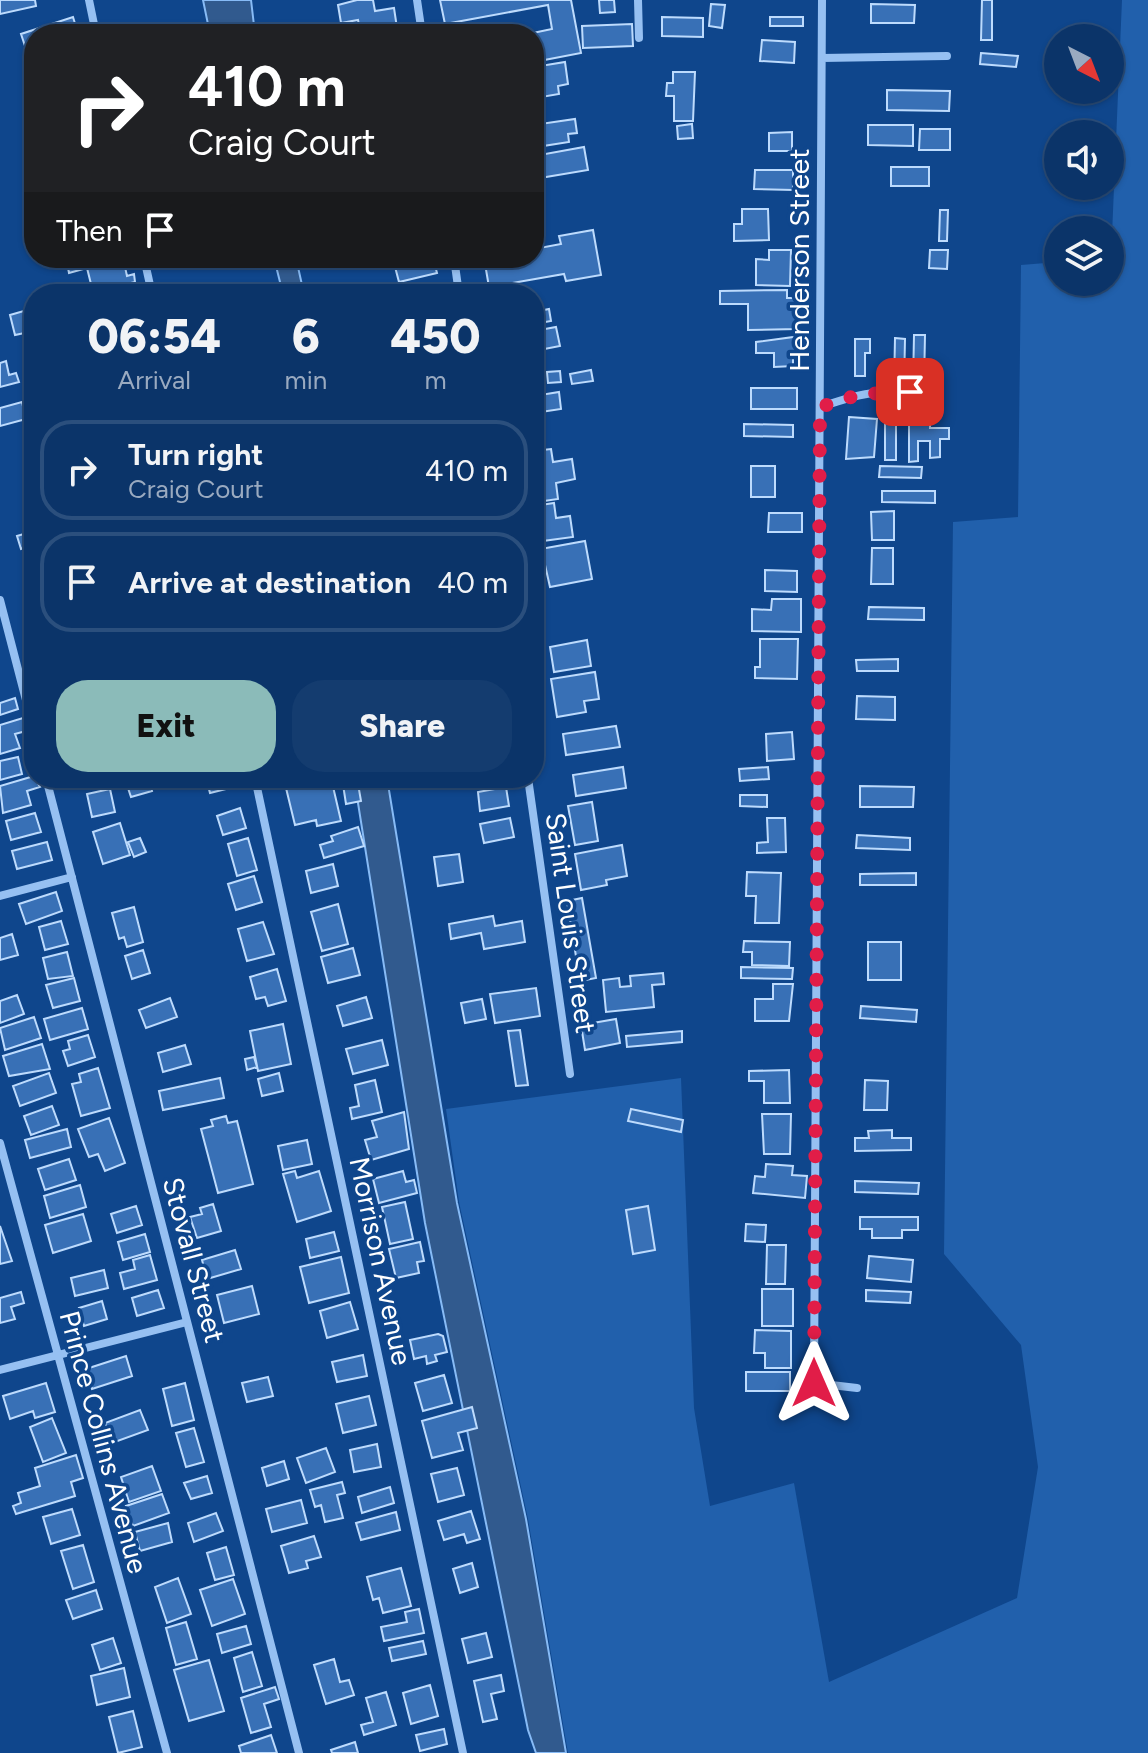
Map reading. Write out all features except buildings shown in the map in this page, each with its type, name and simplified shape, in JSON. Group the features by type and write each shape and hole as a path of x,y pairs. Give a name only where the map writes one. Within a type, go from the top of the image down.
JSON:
{"street":[{"path":"89,0 94,24"},
{"path":"417,0 421,24"},
{"path":"638,0 639,38"},
{"name":"Henderson Street","path":"822,0 814,1383 857,1388"},
{"path":"822,58 947,56"},
{"path":"820,407 861,394 910,392 935,406"},
{"path":"0,600 24,692"},
{"name":"Stovall Street","path":"49,788 299,1753"},
{"name":"Morrison Avenue","path":"257,788 463,1753"},
{"name":"Saint Louis Street","path":"529,788 570,1074"},
{"path":"0,896 72,877"},
{"name":"Prince Collins Avenue","path":"0,1143 167,1753"},
{"path":"0,1370 187,1322"}],"shaded area":[{"path":"203,0 251,0 254,24 208,24"},
{"path":"1122,0 1148,0 1148,1753 568,1753 528,1519 459,1202 446,1109 681,1078 694,1408 710,1506 794,1483 829,1682 1017,1598 1038,1467 1021,1345 944,1254 953,522 1018,517 1021,265 1044,263 1044,296 1124,296 1124,216 1113,216 1113,200 1124,200 1124,120 1117,120 1118,104 1124,104 1124,24 1121,24"},
{"path":"276,268 298,268 302,284 280,284"},
{"path":"356,788 389,788 457,1203 526,1519 566,1753 536,1753 528,1730 425,1223"}],"route":[{"path":"814,1383 820,407 861,394 910,392"}]}
